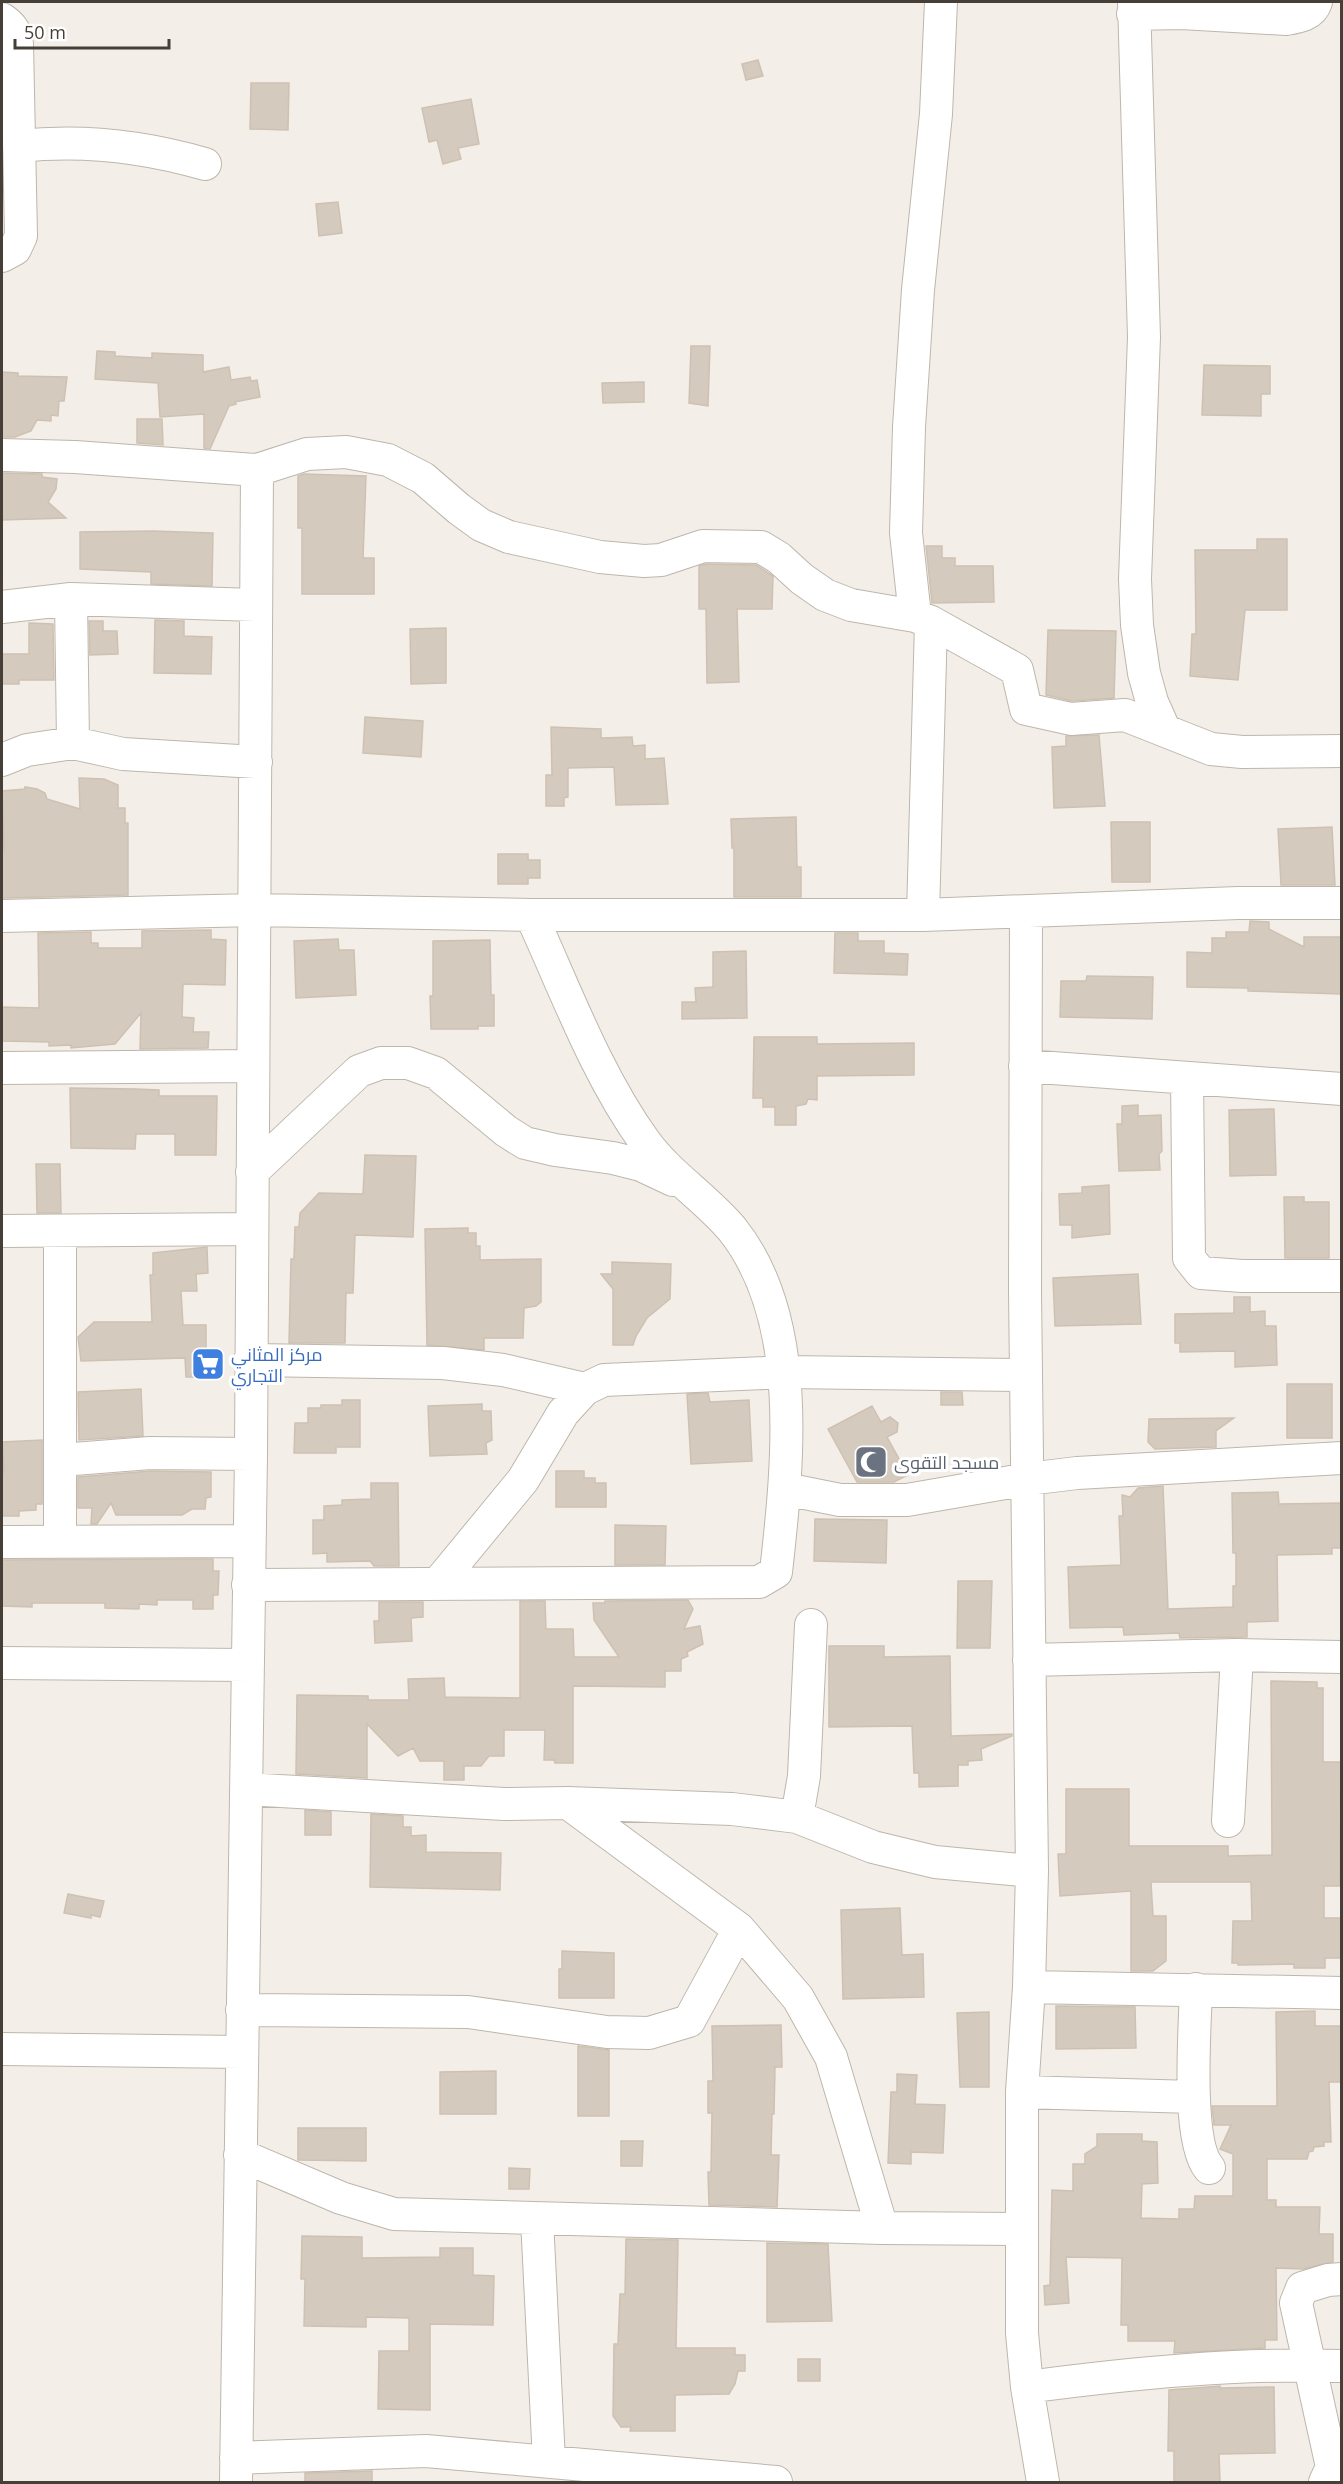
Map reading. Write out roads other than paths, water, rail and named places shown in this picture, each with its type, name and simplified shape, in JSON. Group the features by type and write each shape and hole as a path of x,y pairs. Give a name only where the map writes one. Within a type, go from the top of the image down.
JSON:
{"street":[{"path":"923,915 923,619 906,533 909,427 918,290 936,114 940,2"},
{"path":"1164,729 1152,702 1144,673 1137,625 1136,579 1144,337 1134,8 1286,19 1303,16 1315,6 1316,2"},
{"path":"2,19 11,26 16,34 21,236 15,249 2,256"},
{"path":"19,146 75,142 148,150 205,164"},
{"path":"2,455 75,457 257,470 307,454 346,452 388,460 423,478 481,525 509,537 600,557 644,561 661,560 703,546 760,547 779,558 802,579 825,595 851,606 923,619 1017,670 1026,710 1071,719 1125,715 1211,749 1242,752 1341,751"},
{"path":"257,470 251,1454 236,2470 426,2451 776,2482"},
{"path":"2,606 70,599 255,605"},
{"path":"70,599 73,743"},
{"path":"2,760 27,750 73,743 123,754 256,762"},
{"path":"2,916 255,910 531,915 923,915 1238,903 1341,903"},
{"path":"1026,912 1025,1375 1032,1871 1029,1987 1022,2092 1022,2333 1027,2387 1043,2482"},
{"path":"248,1585 439,1582 759,1582 776,1572 785,1489 785,1371 761,1274 731,1229 646,1144 611,1089 531,915"},
{"path":"252,1172 359,1071 381,1063 408,1063 436,1073 506,1131 525,1143 641,1165 687,1187"},
{"path":"2,1068 253,1066"},
{"path":"1026,1066 1341,1089"},
{"path":"1187,1079 1189,1258 1202,1273 1242,1276 1341,1276"},
{"path":"2,1231 252,1229"},
{"path":"60,1231 62,1460 60,1542"},
{"path":"250,1360 443,1363 503,1370 585,1389"},
{"path":"439,1582 523,1479 563,1413 585,1389 604,1380 785,1371 1025,1375"},
{"path":"62,1460 150,1453 251,1454"},
{"path":"785,1489 840,1500 907,1500 1028,1479 1134,1469 1244,1465 1341,1458"},
{"path":"2,1542 249,1541"},
{"path":"797,1817 804,1776 811,1625"},
{"path":"1029,1660 1237,1655 1341,1657"},
{"path":"1228,1821 1237,1655"},
{"path":"2,1663 248,1665"},
{"path":"246,1789 504,1804 568,1803 732,1809 797,1817 873,1847 935,1862 1032,1871"},
{"path":"568,1803 739,1929 798,1998 831,2057 882,2228"},
{"path":"242,2010 468,2012 607,2032 649,2033 689,2021 739,1929"},
{"path":"1029,1987 1341,1993"},
{"path":"1196,1989 1193,2097 1201,2159 1209,2168"},
{"path":"2,2049 241,2052"},
{"path":"1022,2092 1193,2097"},
{"path":"240,2155 341,2198 394,2214 882,2228 1021,2229"},
{"path":"537,2219 549,2461"},
{"path":"1325,2482 1332,2467 1296,2303 1302,2288 1328,2280 1341,2279"},
{"path":"1027,2387 1116,2375 1186,2369 1341,2366"}],"place":[{"name":"مركز المثاني التجاري","path":"208,1364"},
{"name":"مسجد التقوى","path":"871,1462"}]}
